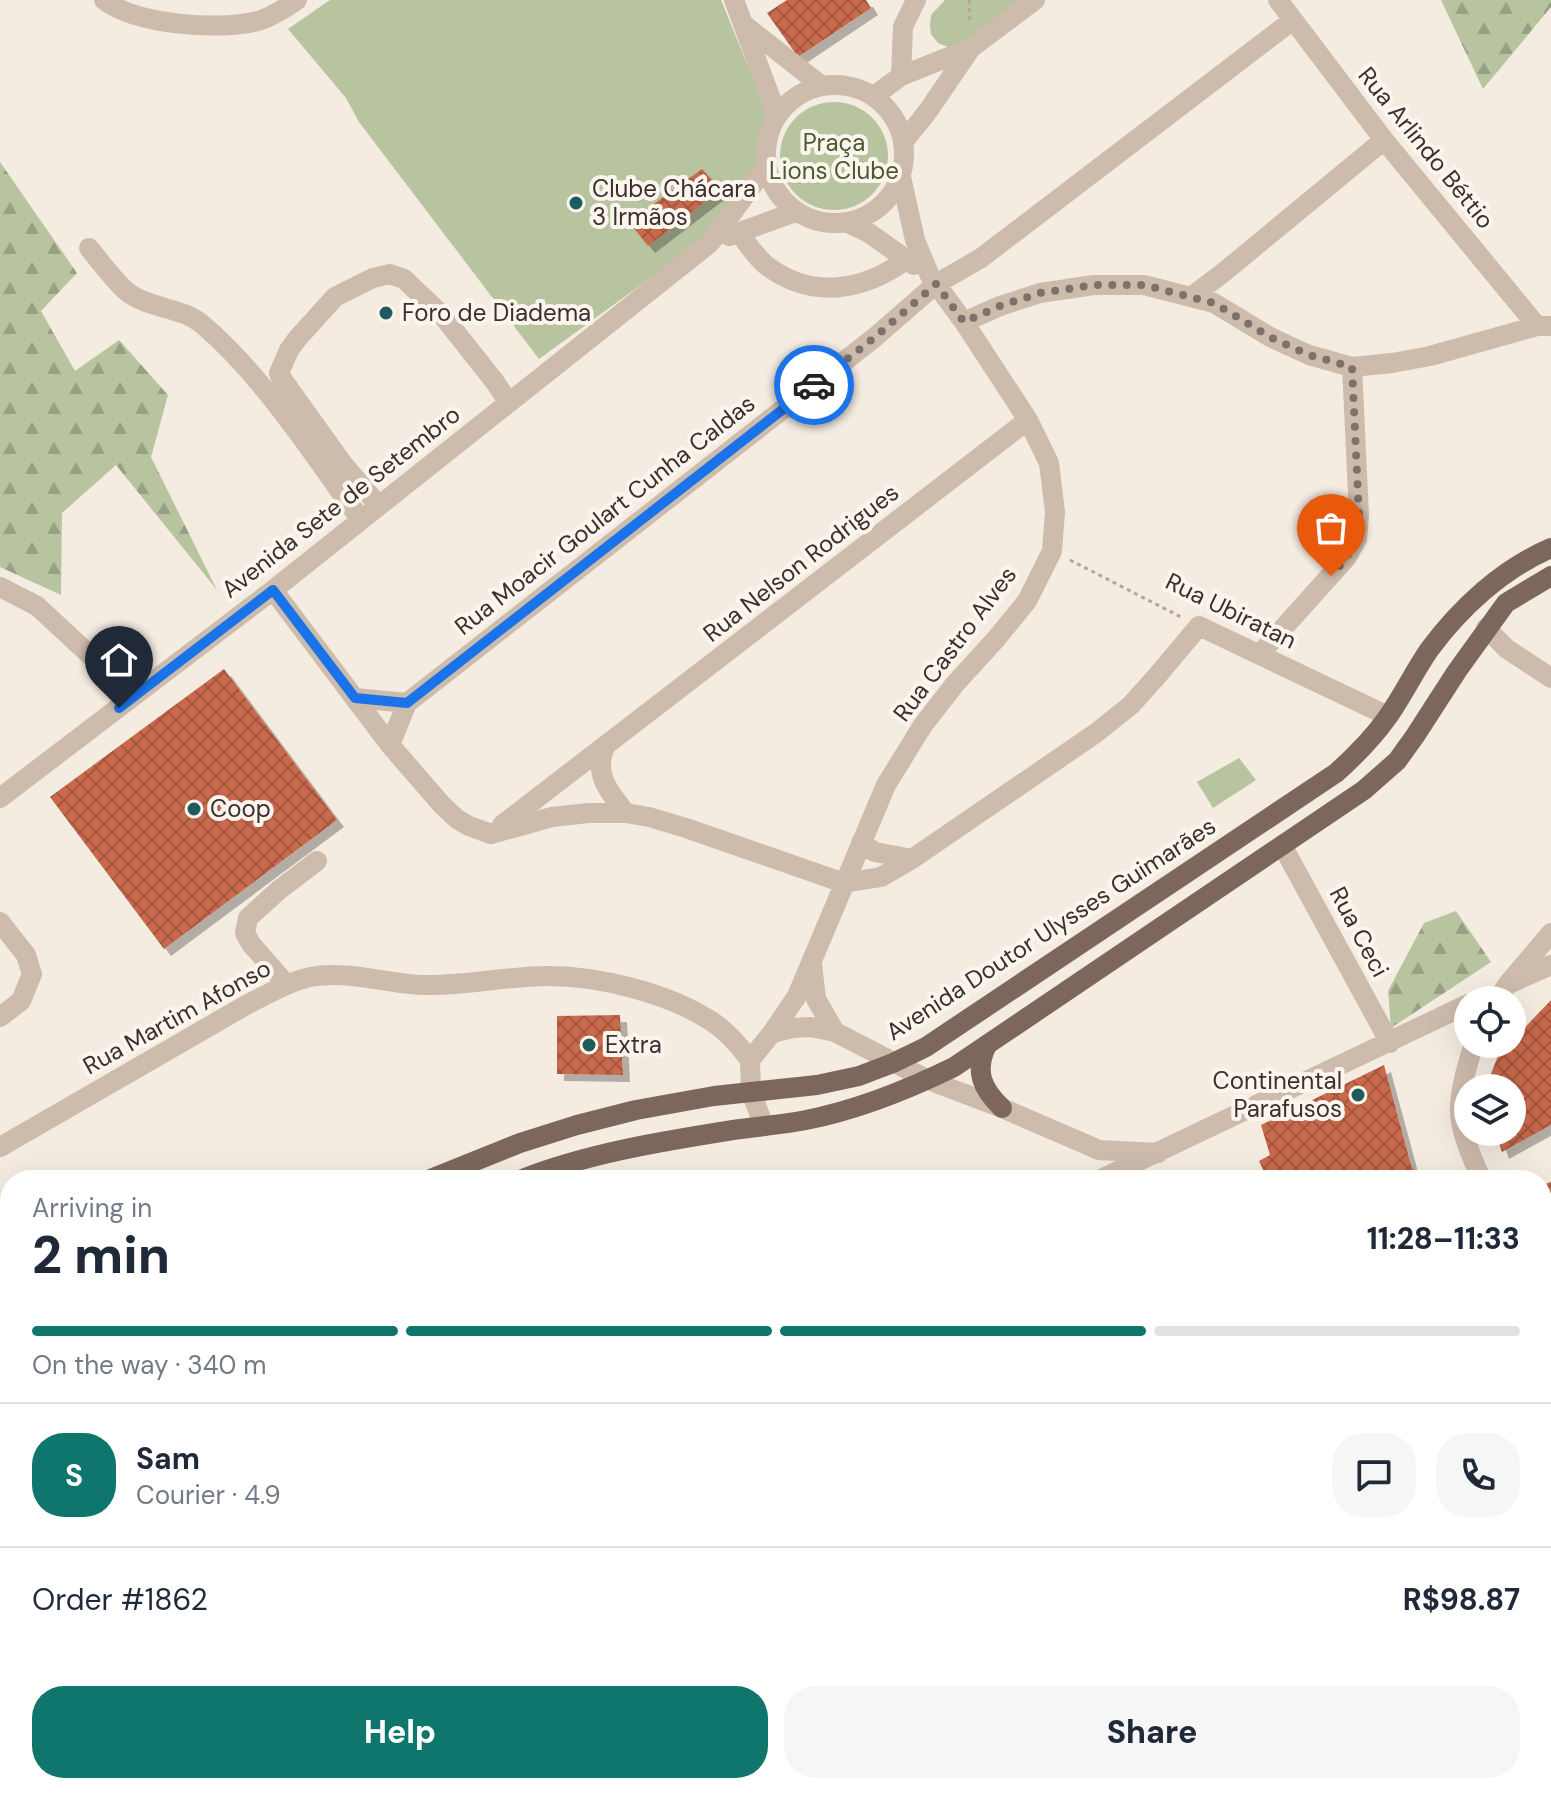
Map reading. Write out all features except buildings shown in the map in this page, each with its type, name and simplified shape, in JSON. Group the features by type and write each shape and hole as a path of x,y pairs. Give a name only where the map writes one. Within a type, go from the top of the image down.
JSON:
{"main road":[{"name":"Avenida Doutor Ulysses Guimarães","path":"453,1170 520,1143 577,1125 636,1110 714,1096 817,1085 859,1076 926,1047 1336,773 1363,748 1388,716 1429,651 1477,596 1510,570 1551,548"},
{"path":"548,1170 593,1157 842,1111 928,1080 954,1067 1364,790 1397,761 1506,603 1551,576"},
{"path":"987,1045 981,1062 981,1080 989,1096 1002,1108"}],"street":[{"path":"104,0 130,13 159,21 235,25 262,20 297,0"},
{"path":"734,0 777,115"},
{"path":"901,76 903,27 916,0"},
{"path":"874,96 901,76 971,48 1035,0"},
{"name":"Rua Arlindo Béttio","path":"1278,0 1384,140 1544,326"},
{"name":"Rua Moacir Goulart Cunha Caldas","path":"390,745 407,703 874,338 933,280 981,258 1293,20"},
{"path":"742,24 822,86"},
{"path":"904,141 971,48"},
{"path":"822,86 858,88 874,96 898,124 904,141 901,177 892,193 880,207 848,223 811,220 795,212 771,184 766,167 765,149 777,115 789,101 804,91 822,86"},
{"path":"1191,297 1384,140"},
{"name":"Avenida Sete de Setembro","path":"0,798 273,590 710,243 766,167"},
{"name":"Rua Castro Alves","path":"750,1060 797,996 886,785 923,725 1027,601 1052,551 1055,512 1049,463 1028,420 933,280 915,240 901,177"},
{"name":"Avenida Sete de Setembro","path":"710,243 795,212"},
{"name":"Rua Castro Alves","path":"848,223 869,233 933,280"},
{"path":"739,232 751,250 767,265 805,285 849,287 870,282 907,259"},
{"path":"89,248 129,294 200,322 250,370 361,520"},
{"path":"379,506 343,464 279,373 289,350 335,297 373,278 390,274 404,279 442,315 509,403"},
{"path":"964,322 1040,293 1094,285 1144,285 1214,303 1270,337 1309,355 1352,367 1430,356 1544,326"},
{"path":"1260,654 1347,557 1357,539 1359,515 1352,367"},
{"name":"Rua Nelson Rodrigues","path":"491,834 1028,420"},
{"path":"0,587 37,606 134,696"},
{"path":"273,590 390,745 457,819 469,826 491,834 552,817 626,813 686,828 844,883 881,877 912,859 1096,733 1131,705 1199,626"},
{"name":"Rua Ubiratan","path":"1199,626 1388,716"},
{"path":"1486,628 1507,649 1551,678"},
{"path":"355,698 407,703"},
{"path":"605,747 600,758 602,773 608,791 626,813"},
{"path":"861,843 875,852 912,859"},
{"name":"Rua Ceci","path":"1282,845 1390,1043"},
{"path":"287,985 251,944 245,933 248,918 317,861"},
{"path":"0,922 26,955 32,974 21,1001 0,1017"},
{"path":"1507,986 1551,933"},
{"path":"812,964 816,999 835,1032"},
{"path":"1513,986 1551,965"},
{"name":"Rua Martim Afonso","path":"0,1147 248,1004 287,985 332,974 425,985 537,976 589,979 636,989 712,1021 738,1043 750,1060"},
{"path":"1121,1170 1454,1011"},
{"path":"772,1033 811,1027 835,1032 928,1080 1099,1150 1158,1153"},
{"path":"1469,1058 1460,1113 1469,1152 1477,1170"},
{"path":"750,1060 751,1092 764,1126"},
{"path":"1094,1170 1099,1150"}],"path":[{"name":"Rua Ubiratan","path":"1052,551 1199,626"}],"green space":[{"name":"Clube Chácara 3 Irmãos","path":"330,0 721,0 768,115 757,141 757,166 704,239 539,359 359,122 346,98 288,29"},
{"path":"945,0 1021,0 967,43 948,47 938,43 931,34 930,26 931,15"},
{"path":"1441,0 1551,0 1551,7 1483,89"},
{"name":"Praça Lions Clube","path":"834,102 855,106 872,118 884,135 888,156 884,177 872,194 855,206 834,210 813,206 796,194 784,177 780,156 784,135 796,118 813,106"},
{"path":"0,162 77,273 41,311 75,371 119,340 168,395 151,457 217,590 116,465 62,513 61,595 0,567"},
{"path":"1239,758 1256,780 1213,808 1197,782"},
{"path":"1456,911 1491,962 1391,1028 1388,991 1424,923"}],"way so far":[{"path":"814,385 936,284 964,322 1040,293 1094,285 1144,285 1214,303 1270,337 1309,355 1352,367 1359,515 1357,539 1331,576"}],"place":[{"name":"Clube Chácara 3 Irmãos","path":"576,203"},
{"name":"Foro de Diadema","path":"386,313"},
{"name":"Coop","path":"194,809"},
{"name":"Extra","path":"589,1045"},
{"name":"Continental Parafusos","path":"1358,1095"}],"route":[{"path":"119,708 273,590 355,698 407,703 814,385"}]}
